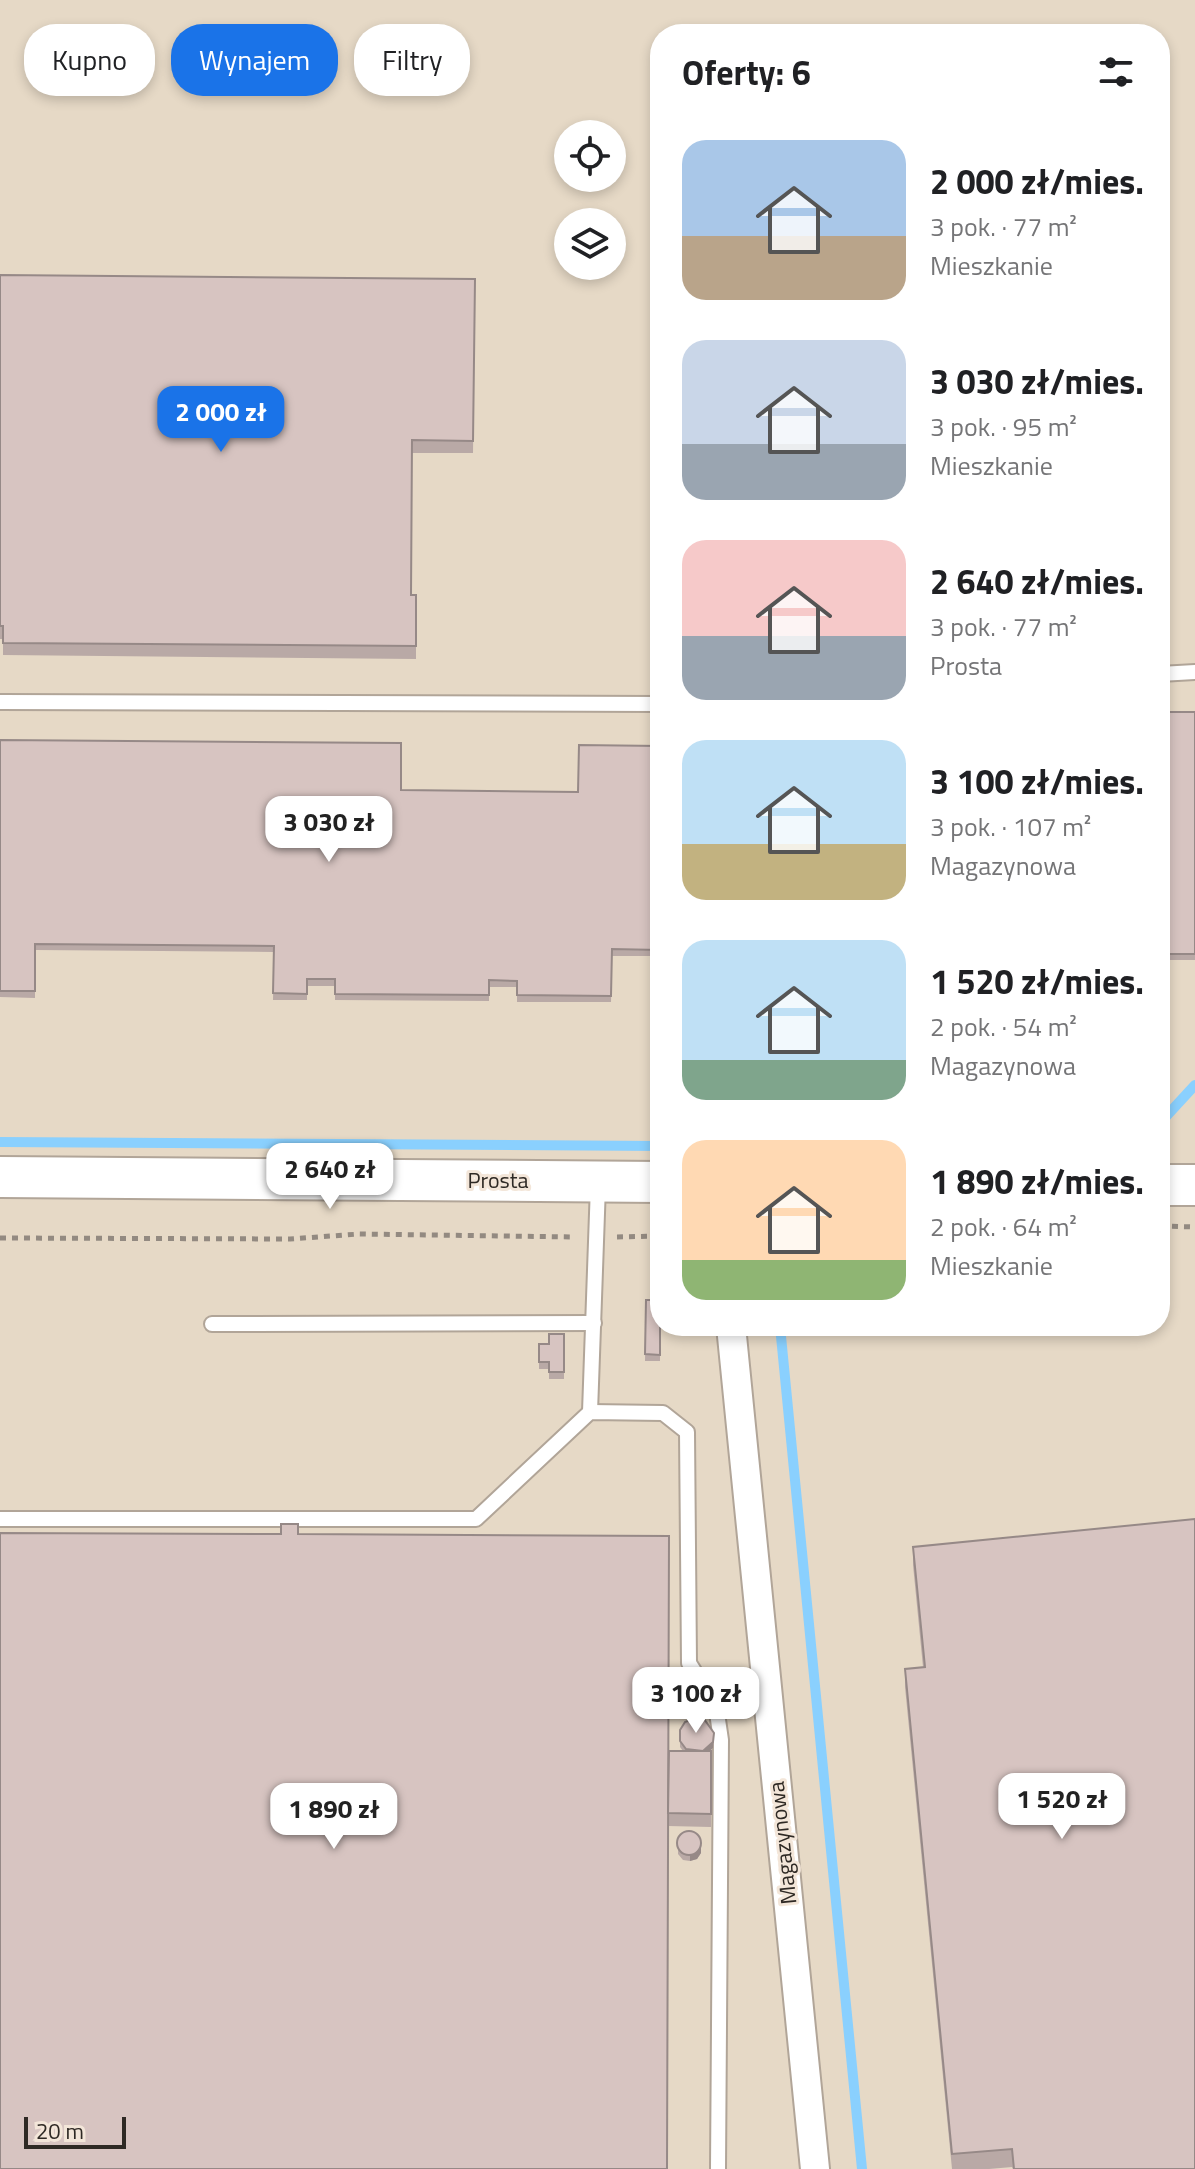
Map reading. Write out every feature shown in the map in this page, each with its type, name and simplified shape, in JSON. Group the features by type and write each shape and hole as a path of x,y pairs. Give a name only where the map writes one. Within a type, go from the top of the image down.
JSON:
{"street":[{"name":"Prosta","path":"0,1177 650,1182"},
{"path":"1170,1185 1195,1185"},
{"name":"Magazynowa","path":"732,1336 815,2169"}],"lane":[{"path":"1170,673 1195,672"},
{"path":"0,702 650,704"},
{"path":"590,1412 599,1181"},
{"path":"212,1324 594,1323"},
{"path":"0,1519 476,1519 590,1412 663,1413 687,1432 689,1663 716,1706 721,1740 718,2169"}],"path":[{"path":"1170,1226 1195,1227"},
{"path":"0,1238 290,1239 359,1234 650,1236"}],"shaded area":[{"path":"0,0 1195,0 1195,2169 0,2169"}],"building":[{"path":"0,275 475,279 473,441 412,440 411,595 416,595 416,646 3,643 3,626 0,626"},
{"path":"1170,712 1195,712 1195,954 1170,954"},
{"path":"0,740 401,743 401,790 578,792 579,745 650,746 650,950 612,949 611,996 517,995 517,981 489,980 489,995 335,994 335,979 307,979 307,994 273,993 274,946 35,944 35,991 0,991"},
{"path":"646,1300 650,1300 650,1336 660,1336 660,1355 645,1354"},
{"path":"549,1334 564,1334 564,1372 549,1372 549,1362 539,1362 539,1344 549,1344"},
{"path":"1195,1519 1195,2169 1014,2169 1012,2149 952,2154 905,1669 925,1667 913,1547"},
{"path":"281,1524 298,1524 298,1534 669,1536 667,2169 0,2169 0,1533 281,1534"},
{"path":"704,1719 714,1733 713,1742 703,1751 686,1749 680,1741 680,1730 685,1722"},
{"path":"669,1751 711,1751 711,1814 668,1813"},
{"path":"689,1831 697,1835 701,1843 697,1851 689,1855 681,1851 677,1843 681,1835"}],"waterway":[{"path":"1170,1112 1195,1085"},
{"path":"0,1142 650,1146"},
{"path":"781,1336 862,2169"}]}
